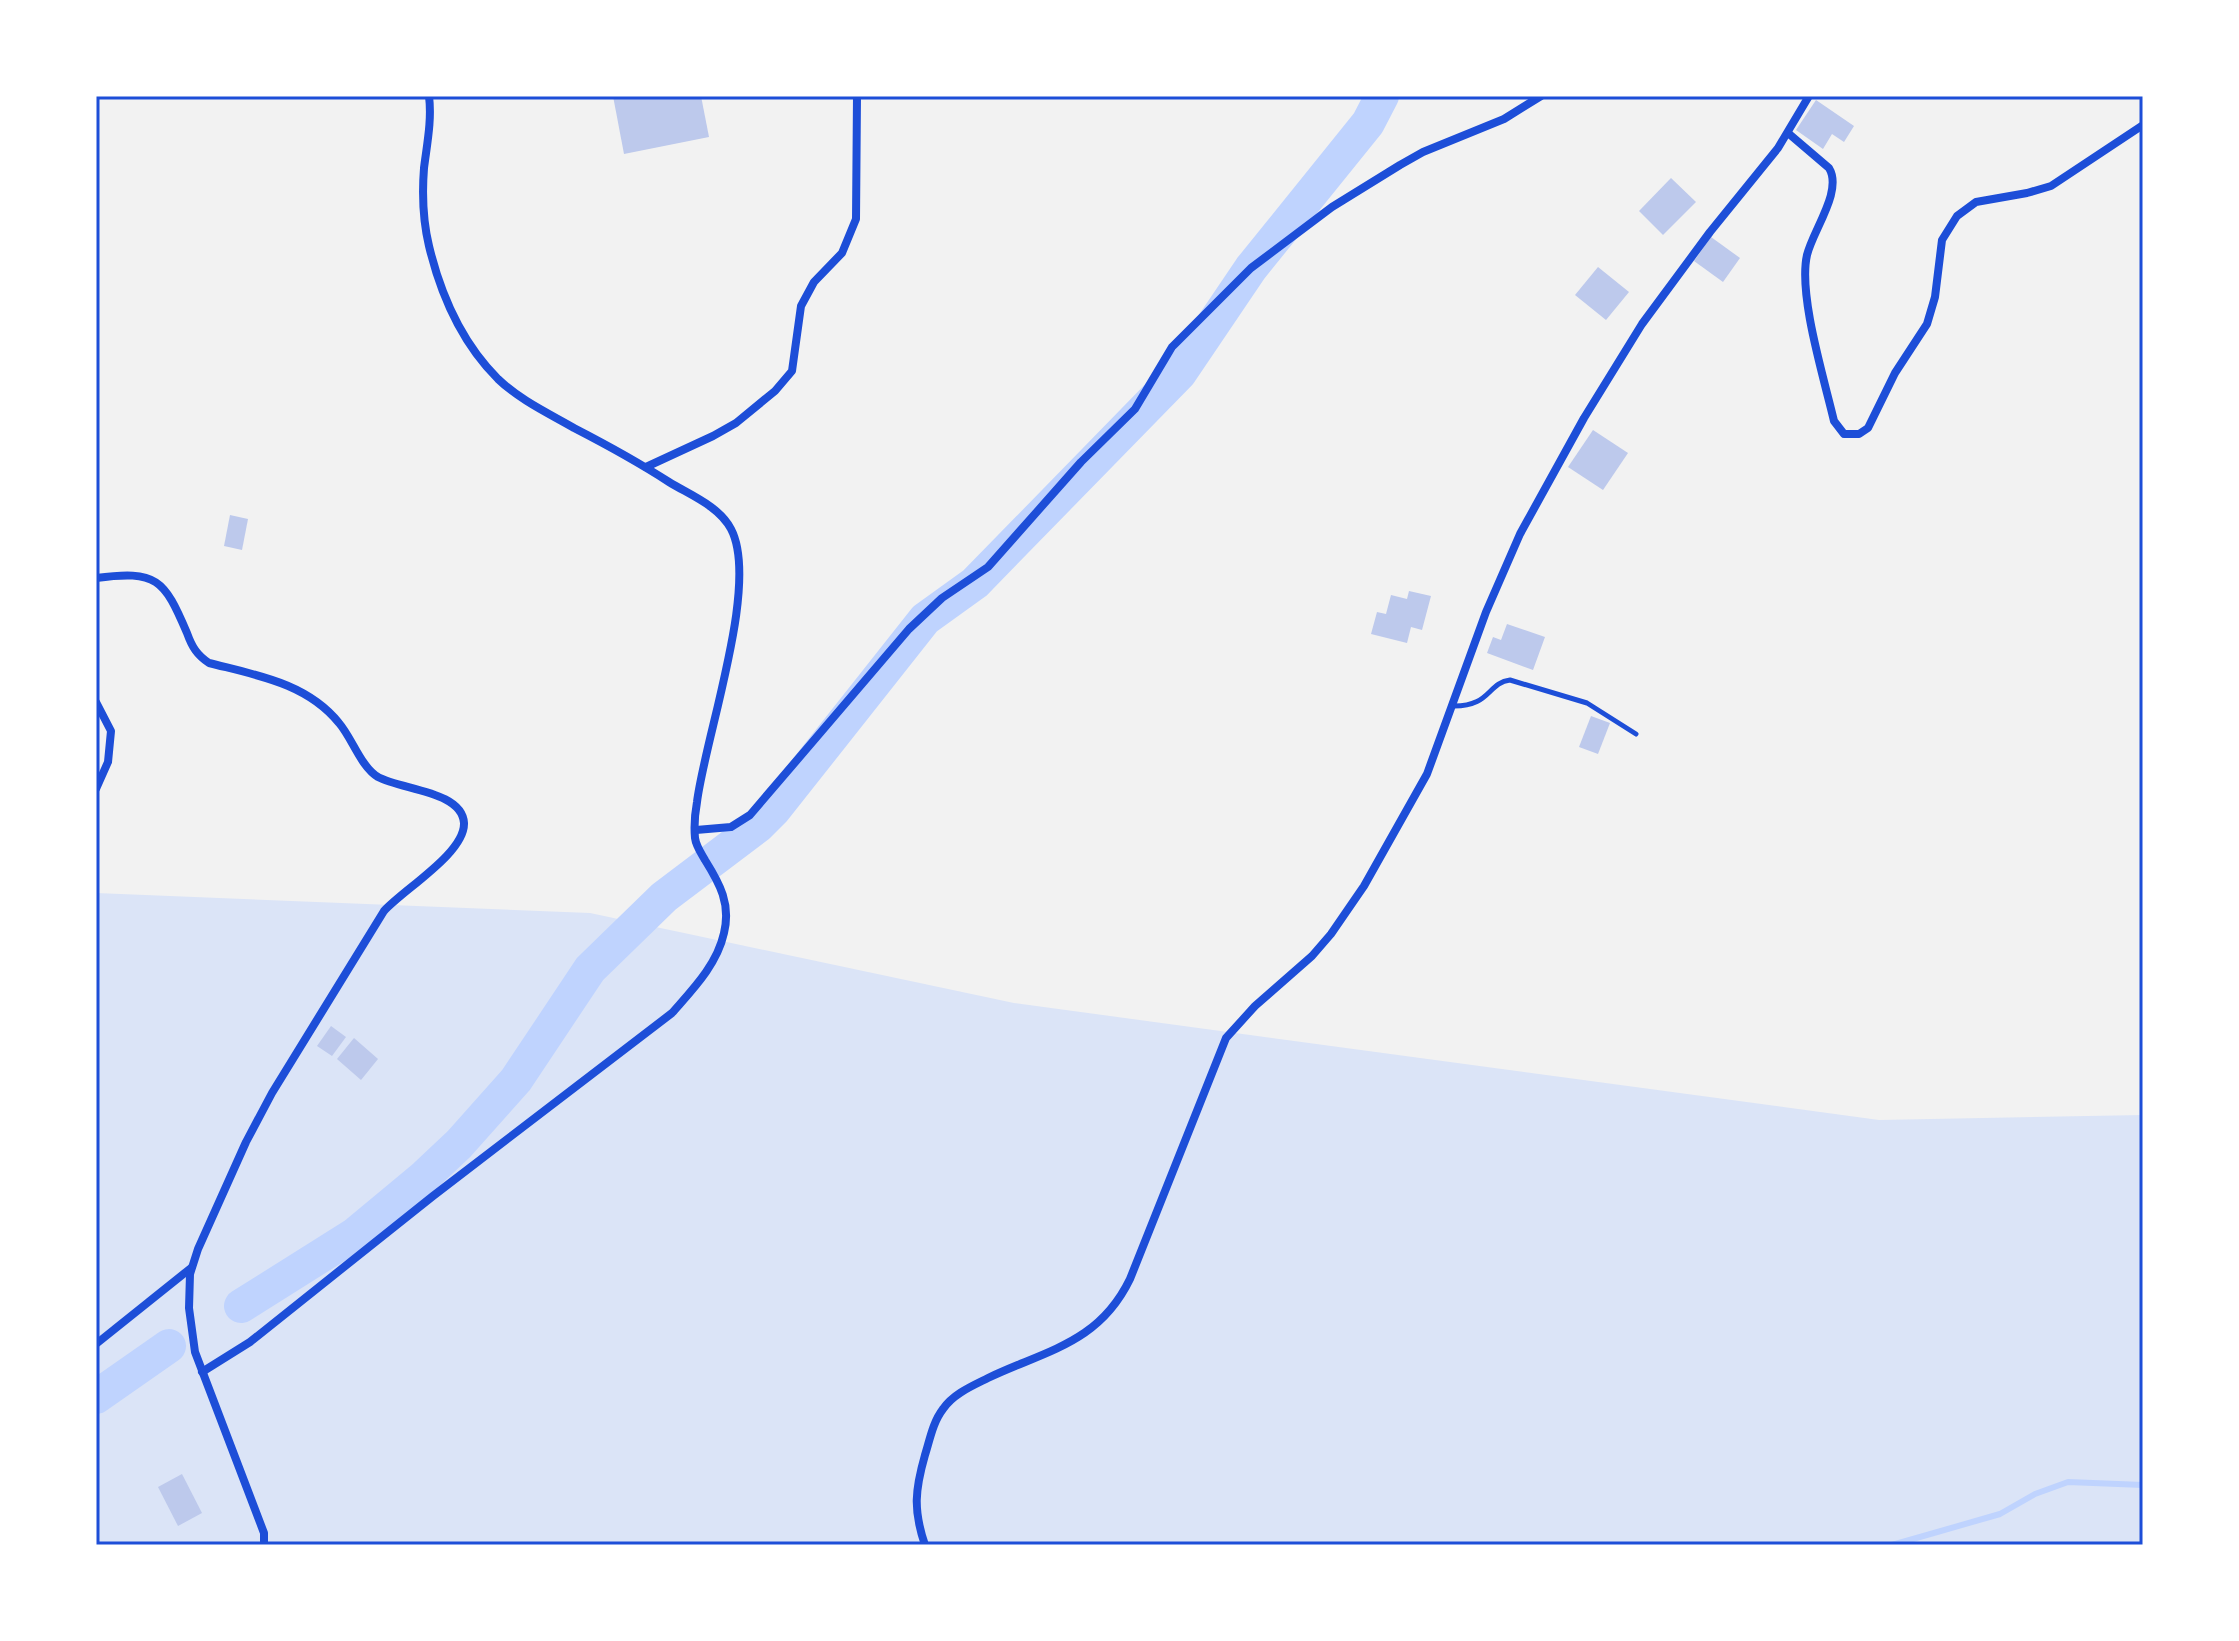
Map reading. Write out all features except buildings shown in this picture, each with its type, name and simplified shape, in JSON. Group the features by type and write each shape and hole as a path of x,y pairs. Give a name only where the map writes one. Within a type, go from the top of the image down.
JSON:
{"street":[{"path":"202,1372 250,1342 433,1196 672,1013 719,952 724,935 726,902 722,888 698,848 696,805 733,637 739,556 730,527 704,503 646,467 530,403 510,388 473,349 452,317 426,233 423,198 430,122 429,96"},
{"path":"646,467 736,423 775,391 792,371 801,306 814,282 842,253 856,219 857,96"},
{"path":"696,830 731,827 750,815 909,629 942,598 988,567 1081,462 1135,409 1172,347 1251,268 1332,207 1400,165 1423,152 1504,119 1541,96"},
{"path":"925,1545 916,1494 936,1419 944,1407 963,1391 1059,1347 1093,1328 1111,1313 1130,1279 1226,1038 1255,1006 1312,956 1347,912 1427,774 1486,612 1520,534 1584,418 1642,324 1710,232 1778,148 1809,96"},
{"path":"1788,133 1833,175 1833,191 1807,257 1805,286 1834,421 1844,434 1851,435 1868,428 1895,373 1927,324 1935,297 1942,240 1957,216 1976,202 2051,186 2143,125"},
{"path":"96,578 133,575 153,580 172,597 194,650 201,658 308,694 333,715 372,773 395,784 448,799 458,806 464,824 462,836 450,853 384,911 272,1093 246,1142 192,1268 189,1287 195,1352 264,1533 264,1545"},
{"path":"96,702 111,731 108,762 96,789"},
{"path":"96,1344 192,1268"}],"lane":[{"path":"1452,706 1477,704 1502,681 1510,680 1587,703 1636,734"}],"shaded area":[{"path":"96,893 590,913 1014,1003 1879,1120 2143,1115 2143,1545 96,1545"}],"waterway":[{"path":"241,1306 354,1235 425,1176 459,1144 516,1080 590,969 664,897 758,826 774,810 925,619 975,583 1180,373 1251,268 1368,123 1382,96"},
{"path":"96,1397 169,1346"},
{"path":"1892,1545 2000,1514 2035,1494 2068,1482 2143,1485"}]}
